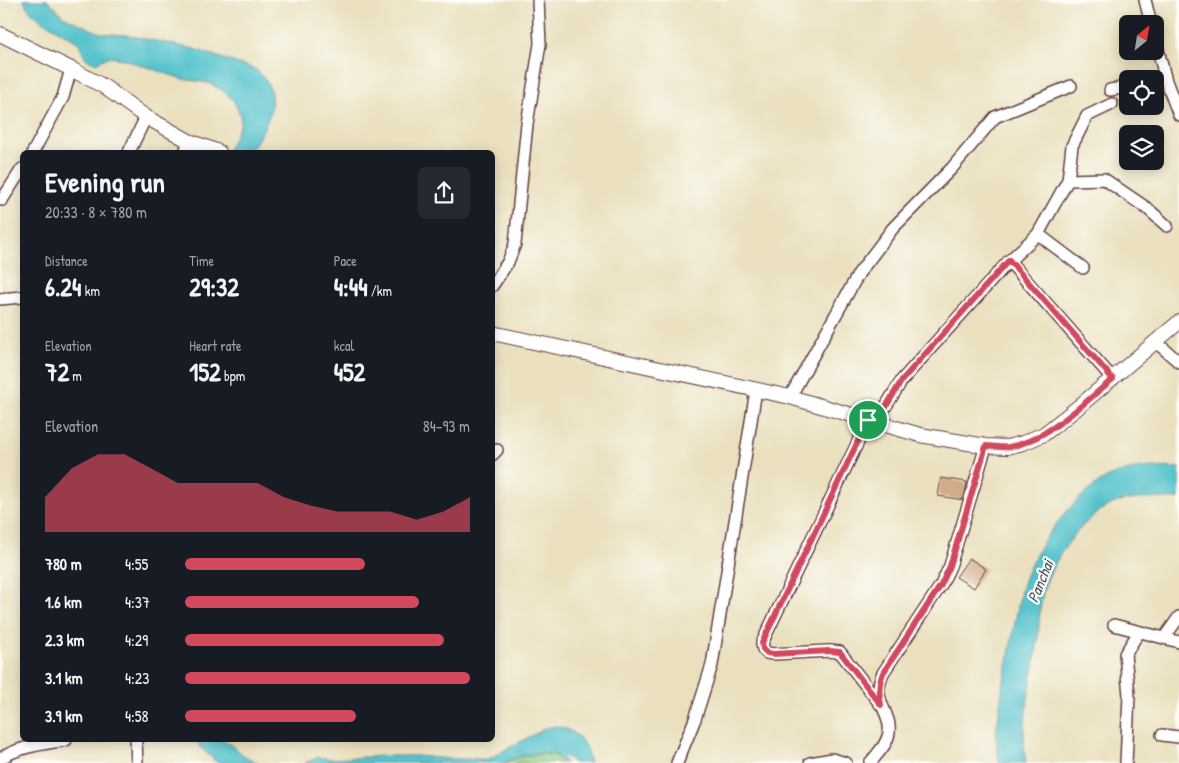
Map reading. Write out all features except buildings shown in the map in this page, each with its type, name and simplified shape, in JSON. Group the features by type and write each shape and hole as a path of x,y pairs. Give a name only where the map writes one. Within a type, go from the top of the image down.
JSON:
{"street":[{"path":"495,282 508,262 515,244 527,124 540,44 538,0"},
{"path":"1146,0 1149,15"},
{"path":"0,34 71,68 103,86 187,147 213,150"},
{"path":"35,150 63,97 71,68"},
{"path":"790,397 859,273 893,228 952,168 995,116 1071,86"},
{"path":"1110,90 1119,88"},
{"path":"1164,89 1179,115"},
{"path":"881,705 840,652 773,654 767,653 763,649 762,643 868,420 878,416 884,410 902,380 1009,260 1038,234 1068,180 1072,146 1087,116 1112,104"},
{"path":"130,150 146,117"},
{"path":"2,200 20,172"},
{"path":"1068,180 1104,179 1148,209 1167,226"},
{"path":"1038,234 1083,268"},
{"path":"1009,260 1113,379"},
{"path":"0,299 20,297"},
{"path":"495,334 790,397 920,435 986,446 1007,447 1023,443 1044,434 1113,379 1179,322"},
{"path":"1156,342 1179,362"},
{"path":"677,763 695,719 712,665 756,390"},
{"path":"870,763 885,744 889,735 889,725 881,705 878,690 879,683 883,673 941,585 950,566 986,446"},
{"path":"1164,638 1179,617"},
{"path":"1114,625 1179,642"},
{"path":"1126,763 1129,695 1125,654 1139,632"},
{"path":"1162,735 1179,737"},
{"path":"0,759 7,754 54,742"},
{"path":"136,742 137,763"},
{"path":"810,763 832,759 846,763"}],"green space":[{"path":"544,754 554,755 563,763 504,763 518,757"}],"water":[{"path":"23,0 48,0 63,16 100,33 127,35 195,49 257,70 266,80 272,101 262,132 251,150 228,150 240,125 241,116 233,100 222,90 209,83 182,79 123,59 108,57 96,63 91,62 85,57 79,43 41,20 29,10"},
{"name":"Panchai","path":"1151,467 1179,468 1179,499 1133,499 1106,507 1083,525 1072,538 1048,577 1041,605 1037,646 1025,722 1024,749 1026,763 999,763 996,734 1001,697 1021,590 1033,559 1064,514 1090,490 1114,474"},
{"path":"556,726 570,731 580,738 589,756 590,763 573,763 569,758 563,756 562,758 566,763 563,763 558,757 549,753 535,753 504,763 305,763 318,757 332,759 418,756 451,759 488,759 546,728"},
{"path":"197,742 227,742 242,754 258,763 218,763"}],"route":[{"path":"1009,260 1113,379 1044,434 1023,443 1007,447 986,446 950,566 941,585 883,673 878,690 881,705 840,652 773,654 767,653 763,649 762,643 850,462 868,420 878,416 884,410 902,380 1009,260"}]}
